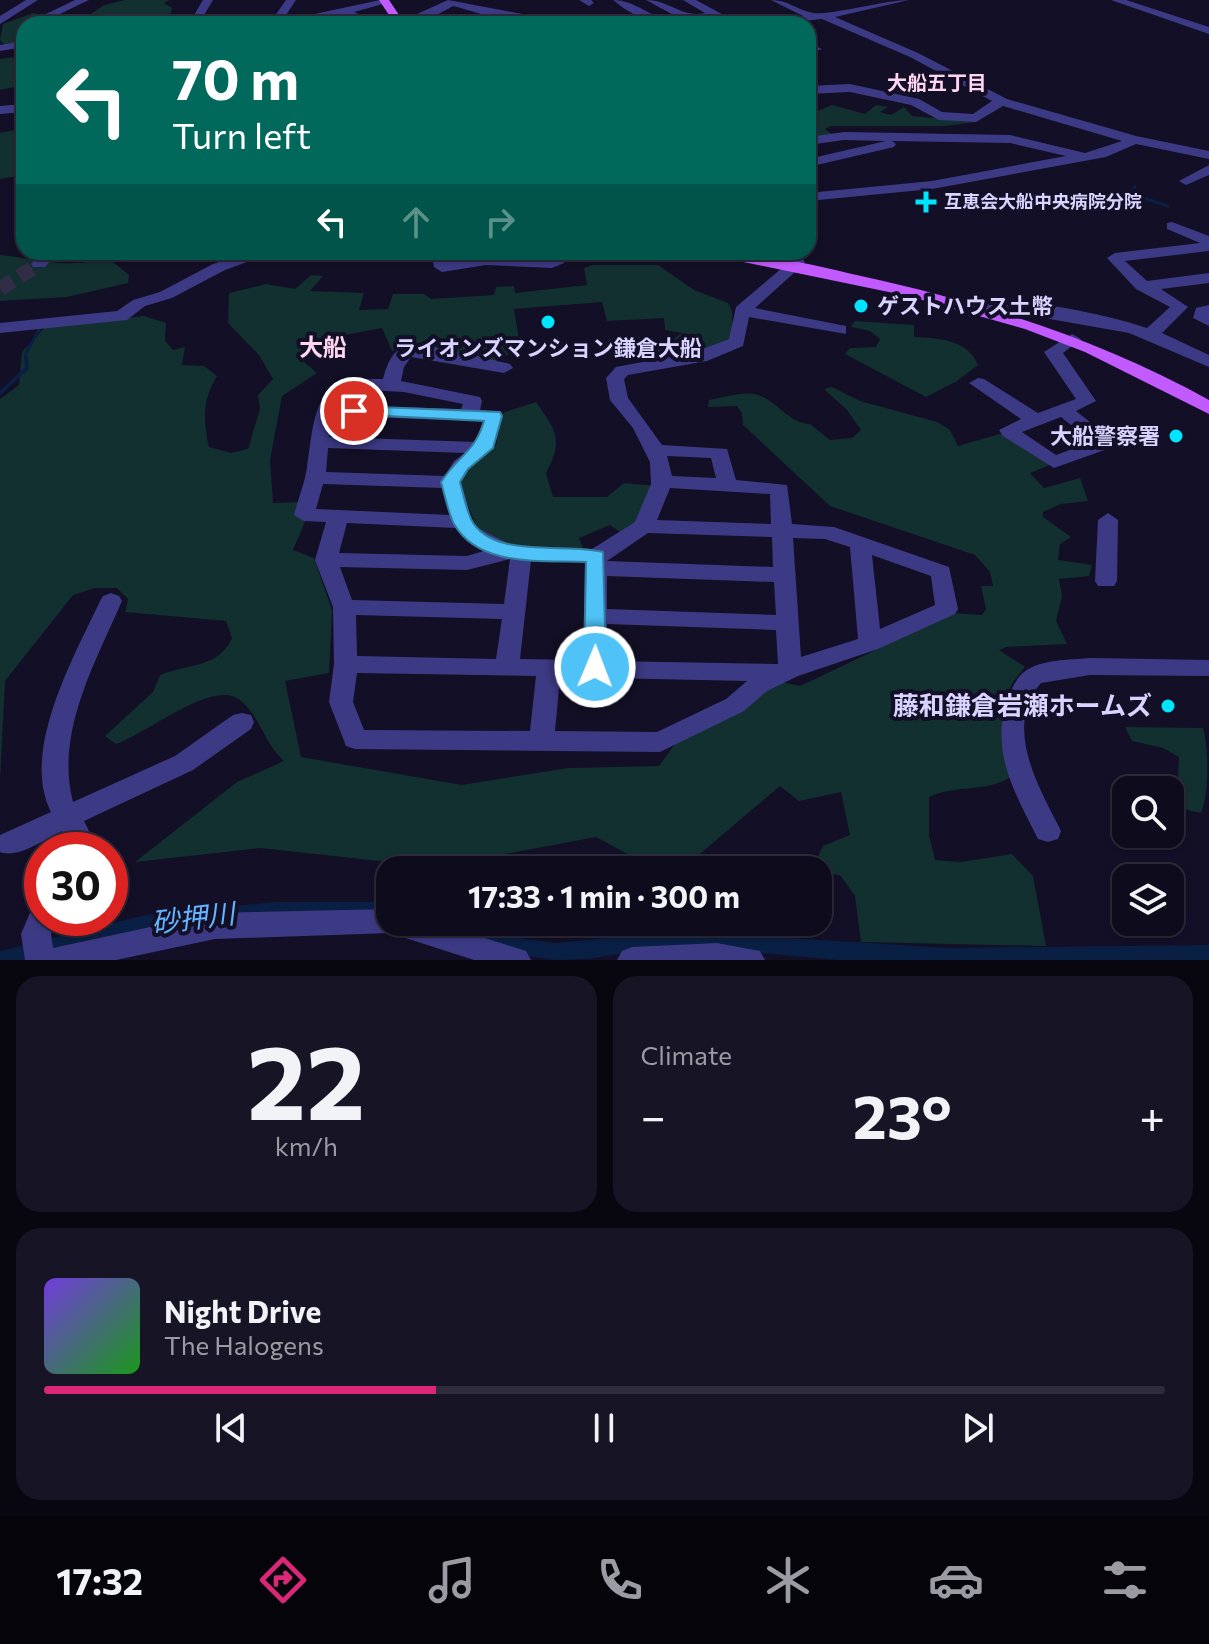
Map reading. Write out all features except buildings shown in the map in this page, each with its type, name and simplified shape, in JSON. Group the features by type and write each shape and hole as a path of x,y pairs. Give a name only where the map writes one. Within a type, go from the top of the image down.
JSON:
{"main road":[{"path":"797,260 980,307 1072,339 1136,368 1209,408"}],"street":[{"path":"54,16 84,0"},
{"path":"618,0 649,16"},
{"path":"651,0 683,16"},
{"path":"688,0 720,16"},
{"path":"776,0 914,55 1003,102 1134,140 1209,155"},
{"path":"816,17 904,0"},
{"path":"1116,0 1209,31"},
{"path":"322,16 385,1"},
{"path":"427,16 452,2 504,15 528,16"},
{"path":"0,4 29,3"},
{"path":"0,21 29,3"},
{"path":"342,11 356,16"},
{"path":"705,16 716,14"},
{"path":"816,90 850,88 908,100 939,116 976,118 992,105 1003,102"},
{"path":"816,140 844,136 1023,140 1085,157"},
{"path":"816,161 921,137"},
{"path":"816,196 932,185 1114,151 1134,140"},
{"path":"1186,181 1209,169"},
{"path":"1172,226 1209,244"},
{"path":"1152,333 1180,307 1142,286 1121,269 1115,258 1209,244"},
{"path":"0,328 121,316 139,303 166,295 239,260"},
{"path":"441,260 442,267 486,260 552,263 558,260"},
{"path":"596,562 644,526 662,481 654,450 633,412 619,400 615,378 622,371 689,360 737,342 742,311 792,260"},
{"path":"1142,286 1209,278"},
{"path":"980,307 999,305 1152,333 1177,343 1209,362"},
{"path":"1209,310 1202,312 1201,318 1209,321"},
{"path":"742,311 840,330"},
{"path":"1063,410 1106,443 1054,462 1010,432 1036,420 1087,401 1053,352 1072,339"},
{"path":"629,345 659,344 689,360"},
{"path":"391,385 395,366 406,352 428,351 479,366 504,368"},
{"path":"978,383 1036,420"},
{"path":"462,522 304,515 315,478 325,410 336,392 344,388 391,385 473,401 469,414"},
{"path":"325,410 494,416 484,448 461,465 451,482 462,522 471,533 514,554"},
{"path":"321,442 484,448"},
{"path":"654,450 720,453 727,485"},
{"path":"315,478 451,482"},
{"path":"662,481 780,489 787,671"},
{"path":"338,518 326,560 344,607 346,664 341,702 355,739 660,742 735,705 758,685 787,671 870,643 947,609 941,572 827,532 644,526"},
{"path":"1106,581 1108,520"},
{"path":"860,543 870,643"},
{"path":"326,560 467,563 514,554 783,575"},
{"path":"507,666 513,612 514,554"},
{"path":"595,667 596,562"},
{"path":"76,832 71,818 59,801 56,746 63,716 111,601"},
{"path":"344,607 513,612"},
{"path":"596,616 786,623"},
{"path":"346,664 787,671"},
{"path":"541,741 549,667"},
{"path":"1048,831 1015,758 1018,703 1030,680 1039,674 1073,668 1209,668"},
{"path":"8,844 71,818 184,763 242,722"},
{"path":"43,946 215,926 376,922"},
{"path":"438,936 516,960"},
{"path":"632,960 656,956 750,960"}],"green space":[{"path":"125,0 170,0 164,3 172,8 170,15 176,16 88,16 104,5"},
{"path":"16,19 16,43 5,45 0,40 3,24"},
{"path":"16,57 16,87 0,90 0,59"},
{"path":"832,105 865,114 876,105 888,107 880,112 891,115 904,107 912,116 977,122 945,126 831,126 825,129 832,134 816,137 816,112"},
{"path":"16,130 16,176 0,179 0,133"},
{"path":"0,255 16,257 16,260 67,263 111,260 129,275 128,283 67,297 0,301"},
{"path":"593,265 658,265 694,290 728,303 732,311 733,337 694,354 670,341 682,333 665,330 664,318 607,321 602,302 514,309 520,345 494,365 407,348 392,351 382,328 307,342 304,362 317,373 282,396 270,460 273,503 299,502 306,519 293,550 314,558 332,610 329,673 285,681 301,757 462,785 568,768 659,766 677,741 777,681 800,686 954,613 982,615 986,609 981,586 993,586 990,572 975,555 830,506 743,425 742,413 737,406 708,407 709,400 754,394 769,400 795,420 810,424 830,440 852,438 861,430 847,410 824,389 832,387 860,401 937,422 950,430 958,446 1003,433 1050,465 1030,473 1044,488 1080,478 1088,501 1061,504 1043,512 1043,517 1071,537 1060,544 1058,560 1092,565 1089,576 1059,579 1062,596 1056,621 1067,644 999,650 1025,667 1010,688 1004,721 1006,756 1014,775 994,784 929,797 929,835 935,860 961,862 1012,854 1033,876 1046,946 861,942 855,896 841,876 832,874 832,856 818,856 823,846 850,835 841,792 799,801 780,786 698,856 631,856 596,837 494,856 376,856 376,861 260,848 135,862 237,782 284,761 247,707 228,695 197,702 116,744 105,736 153,692 160,675 211,660 226,648 232,638 226,621 125,612 128,599 117,588 95,588 73,595 5,681 0,781 0,399 19,385 22,352 46,326 144,316 166,323 165,341 173,350 185,347 182,365 204,366 217,376 206,402 207,437 209,447 231,453 248,449 260,409 258,395 273,379 259,355 228,323 229,293 266,284 295,289 311,275 323,276 310,291 364,293 359,310 388,309 393,294 424,294 431,299 494,295 496,287 514,286 515,293 587,285 584,268"},
{"path":"855,321 914,325 914,337 942,339 960,345 978,365 957,381 926,397 845,354 850,348 876,347 880,339 870,331 851,327"},
{"path":"536,402 555,436 555,452 546,473 553,497 607,497 624,483 656,486 640,524 623,534 610,525 579,538 584,550 513,548 479,533 458,481 465,467 496,446 502,413"},
{"path":"1125,727 1203,728 1207,771 1206,795 1201,813 1184,809 1184,776 1178,776 1179,757 1163,748 1132,741"}],"water":[{"name":"砂押川","path":"274,902 376,902 376,919 31,960 0,960 0,951 61,936 128,936 128,919"},
{"path":"465,936 514,936 555,943 628,936 759,936 946,948 1209,945 1209,960 836,960 720,949 637,951 589,959 554,960 513,954"}],"waterway":[{"path":"1135,187 1131,194 1168,206"},
{"path":"26,357 40,328"},
{"path":"0,393 27,368 26,357"}],"tunnel":[{"path":"0,289 39,264"}],"place":[{"name":"互恵会大船中央病院分院","path":"926,202"},
{"name":"ゲストハウス土幣","path":"861,306"},
{"name":"ライオンズマンション鎌倉大船","path":"548,322"},
{"name":"大船警察署","path":"1176,436"},
{"name":"藤和鎌倉岩瀬ホームズ","path":"1168,706"}],"district":[{"name":"大船五丁目","path":"937,83"},
{"name":"大船","path":"323,348"}],"route":[{"path":"354,411 494,416 484,448 461,465 451,482 462,522 471,533 507,552 596,556 595,667"}]}
